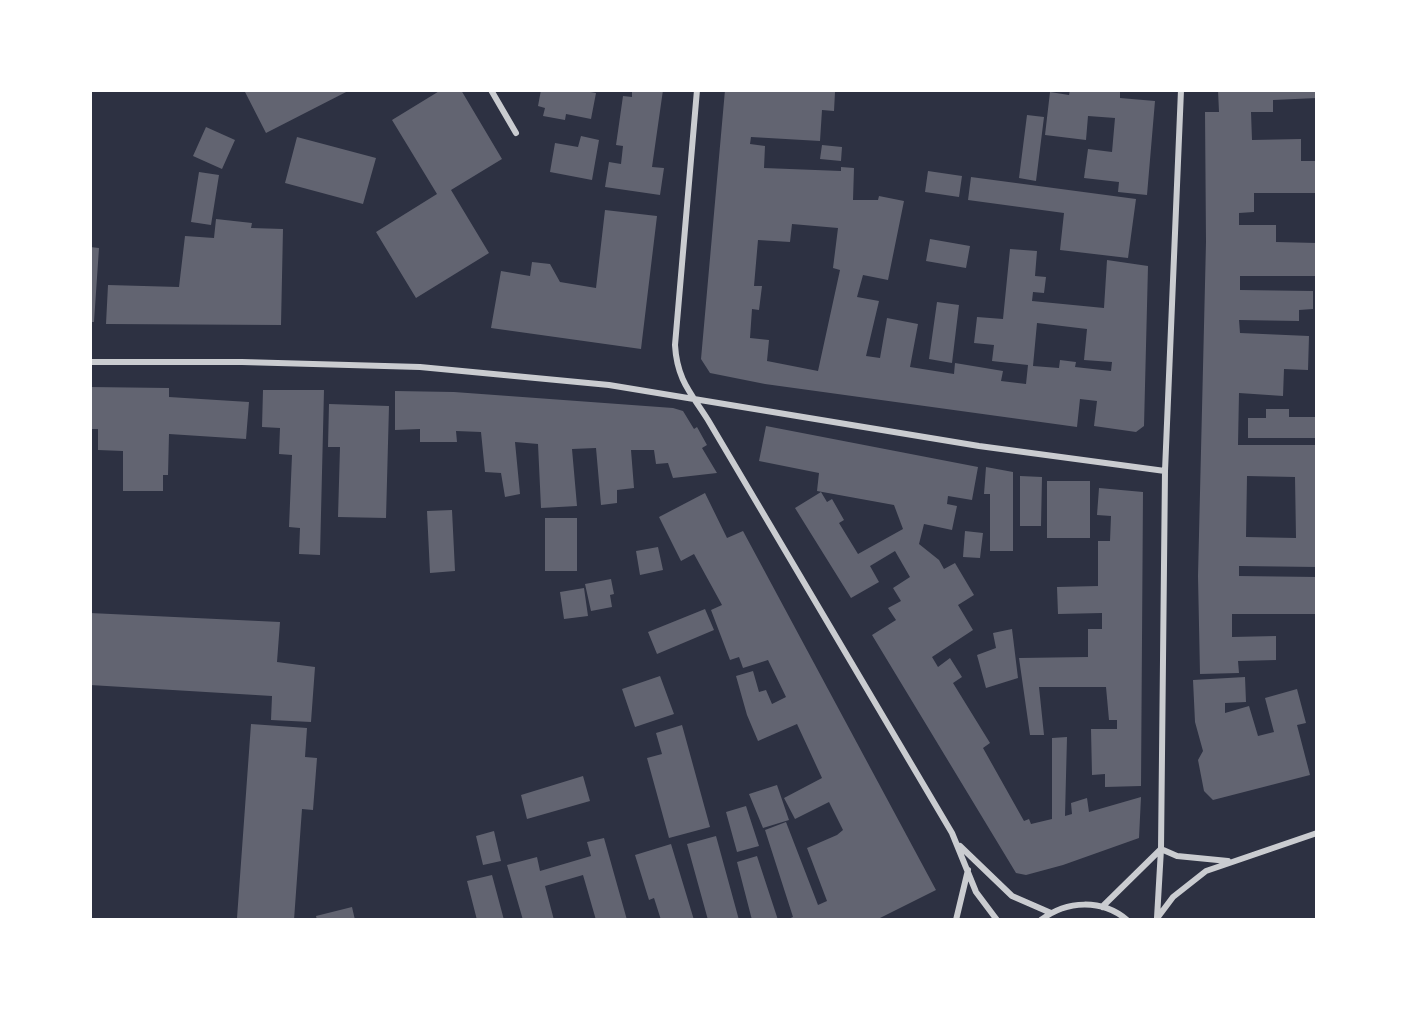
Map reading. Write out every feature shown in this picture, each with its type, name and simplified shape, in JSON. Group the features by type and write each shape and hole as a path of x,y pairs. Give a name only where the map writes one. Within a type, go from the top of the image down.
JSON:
{"street":[{"path":"492,90 516,133"},
{"path":"697,90 675,345 676,364 691,397 708,420 958,843 976,892 998,920"},
{"path":"1157,919 1161,849 1165,471 1180,90"},
{"path":"90,362 242,362 420,368 609,385 979,446 1165,471"},
{"path":"1157,919 1173,897 1190,881 1229,861 1317,832"},
{"path":"958,843 1012,896 1051,913"},
{"path":"1161,849 1177,856 1229,861"},
{"path":"1102,907 1161,849"},
{"path":"956,920 968,869"},
{"path":"1041,920 1067,906 1085,904 1102,907 1127,920"}],"building":[{"path":"244,90 350,90 266,133"},
{"path":"441,90 461,90 502,159 451,190 489,253 416,298 376,232 437,194 392,120"},
{"path":"541,90 579,90 596,93 591,119 566,114 565,120 543,116 545,108 538,106"},
{"path":"632,90 663,90 652,167 664,168 660,195 605,187 609,162 621,164 623,146 616,145 623,96 632,97"},
{"path":"725,90 835,92 834,111 822,110 820,141 751,137 750,144 765,146 764,168 841,171 841,167 854,168 853,200 878,200 879,196 904,201 888,280 863,275 857,297 879,301 866,356 880,358 887,318 918,324 910,367 954,374 955,363 1003,371 1001,381 1026,384 1028,365 992,361 994,345 974,343 977,317 1003,319 1010,249 1037,251 1035,276 1046,277 1044,293 1033,292 1032,301 1104,308 1107,260 1148,266 1144,426 1136,432 1094,426 1097,401 1080,399 1077,427 765,384 710,373 701,359","holes":["792,224 838,228 833,268 840,270 818,371 767,361 769,340 750,338 752,309 759,310 762,286 754,286 758,240 790,242","1037,323 1087,329 1084,360 1112,362 1111,371 1075,367 1076,362 1060,360 1059,368 1033,366"]},
{"path":"1070,90 1120,90 1120,98 1155,101 1147,195 1118,192 1119,182 1084,178 1088,149 1112,152 1115,118 1088,116 1086,140 1045,135 1050,92 1069,95"},
{"path":"1218,90 1317,90 1317,98 1273,100 1273,112 1251,112 1252,140 1301,139 1301,161 1317,161 1317,193 1254,193 1254,212 1239,213 1239,225 1276,225 1276,242 1317,243 1317,276 1240,276 1240,290 1313,291 1313,309 1299,310 1299,321 1239,320 1240,333 1309,336 1308,370 1284,369 1283,396 1239,393 1238,445 1317,445 1317,567 1239,566 1239,576 1317,577 1317,614 1232,614 1232,637 1276,636 1276,660 1238,661 1239,673 1200,674 1198,576 1206,242 1205,112 1219,112","holes":["1247,476 1295,477 1296,538 1246,537"]},
{"path":"1027,115 1044,117 1036,181 1019,178"},
{"path":"206,127 235,140 222,169 193,156"},
{"path":"581,136 599,140 592,180 550,172 555,143 578,147"},
{"path":"297,137 376,158 363,204 285,183"},
{"path":"822,145 842,147 841,161 820,159"},
{"path":"928,171 962,176 959,197 925,192"},
{"path":"199,172 219,175 211,225 191,222"},
{"path":"971,177 1136,199 1128,258 1060,250 1064,213 968,200"},
{"path":"605,210 657,216 641,349 491,328 501,271 530,276 532,262 550,264 560,282 596,288"},
{"path":"216,219 252,223 251,228 283,229 281,325 106,324 108,285 179,287 185,236 214,238"},
{"path":"930,239 970,246 966,268 926,261"},
{"path":"90,247 99,248 94,322 90,322"},
{"path":"937,302 959,305 952,363 929,359"},
{"path":"90,387 169,388 169,397 249,402 246,439 169,434 168,475 163,475 163,491 123,491 123,451 98,450 98,429 90,429"},
{"path":"263,390 324,390 320,555 299,554 300,528 289,527 292,455 279,454 280,428 262,427"},
{"path":"395,391 454,392 673,408 683,411 694,429 697,427 707,445 702,448 717,473 673,478 668,463 656,464 654,450 631,450 634,488 617,490 617,503 601,505 596,448 572,449 577,506 541,508 538,444 515,442 520,494 505,497 501,473 485,472 481,432 456,431 457,442 420,442 420,429 395,430"},
{"path":"329,404 389,406 386,518 338,517 340,447 328,447"},
{"path":"1266,409 1289,409 1289,417 1317,417 1317,438 1248,438 1248,418 1266,418"},
{"path":"766,426 978,467 972,500 948,496 947,504 957,506 952,530 924,524 919,544 939,560 944,569 955,563 974,595 958,605 973,630 932,657 938,667 950,658 962,677 953,683 990,743 983,748 1024,821 1029,819 1031,824 1052,819 1052,738 1067,737 1065,816 1072,814 1071,803 1087,798 1089,812 1141,797 1139,838 1063,865 1026,875 1016,873 872,635 896,620 888,608 901,601 893,588 910,577 895,551 870,566 879,582 851,598 795,508 821,492 827,502 832,499 844,520 839,523 858,554 903,529 894,505 817,491 819,473 759,461"},
{"path":"986,467 1013,472 1013,551 990,551 990,494 984,494"},
{"path":"1020,476 1042,477 1041,526 1020,526"},
{"path":"1047,481 1090,481 1090,538 1047,538"},
{"path":"1099,488 1143,492 1141,786 1105,787 1105,774 1092,775 1091,729 1117,729 1117,720 1109,720 1106,687 1039,687 1044,735 1030,735 1019,658 1088,657 1088,629 1102,629 1102,613 1058,614 1057,587 1098,586 1098,541 1110,541 1111,516 1097,515"},
{"path":"705,493 727,538 743,531 936,890 876,920 786,920 793,917 765,830 786,822 818,905 827,901 807,848 843,830 829,802 795,819 784,798 822,778 797,724 758,741 747,715 736,676 753,671 759,692 766,690 772,704 786,697 768,660 743,668 739,657 730,660 711,610 722,605 694,554 681,561 659,517"},
{"path":"452,510 455,571 430,573 427,511"},
{"path":"545,518 577,518 577,571 545,571"},
{"path":"965,531 983,533 980,558 963,557"},
{"path":"658,547 663,570 640,575 636,551"},
{"path":"611,579 614,594 610,595 612,607 591,611 585,584"},
{"path":"584,588 588,616 564,619 560,592"},
{"path":"705,609 714,630 657,654 648,632"},
{"path":"90,613 280,622 277,662 315,667 311,722 271,720 272,696 90,685"},
{"path":"1012,629 1018,678 986,688 977,655 996,648 993,633"},
{"path":"660,676 674,714 635,727 622,689"},
{"path":"1245,677 1246,702 1225,703 1225,713 1249,706 1258,736 1274,732 1265,698 1297,689 1306,723 1297,725 1310,775 1213,800 1204,791 1198,760 1203,751 1195,722 1193,680"},
{"path":"251,724 307,728 305,757 317,758 313,810 302,809 294,920 230,920 237,918"},
{"path":"682,725 710,827 669,838 647,758 662,754 656,733"},
{"path":"583,776 590,801 527,819 521,795"},
{"path":"777,785 789,820 763,828 749,794"},
{"path":"746,806 759,846 737,852 726,812"},
{"path":"494,831 501,861 483,865 476,836"},
{"path":"716,836 739,920 708,920 687,844"},
{"path":"604,838 627,920 596,920 583,875 545,886 554,920 523,920 507,865 537,857 540,871 591,856 587,842"},
{"path":"671,844 694,920 661,920 654,898 649,900 635,855"},
{"path":"757,856 778,920 752,920 737,862"},
{"path":"492,875 504,920 477,920 467,881"},
{"path":"352,907 355,920 317,920 316,916"}]}
